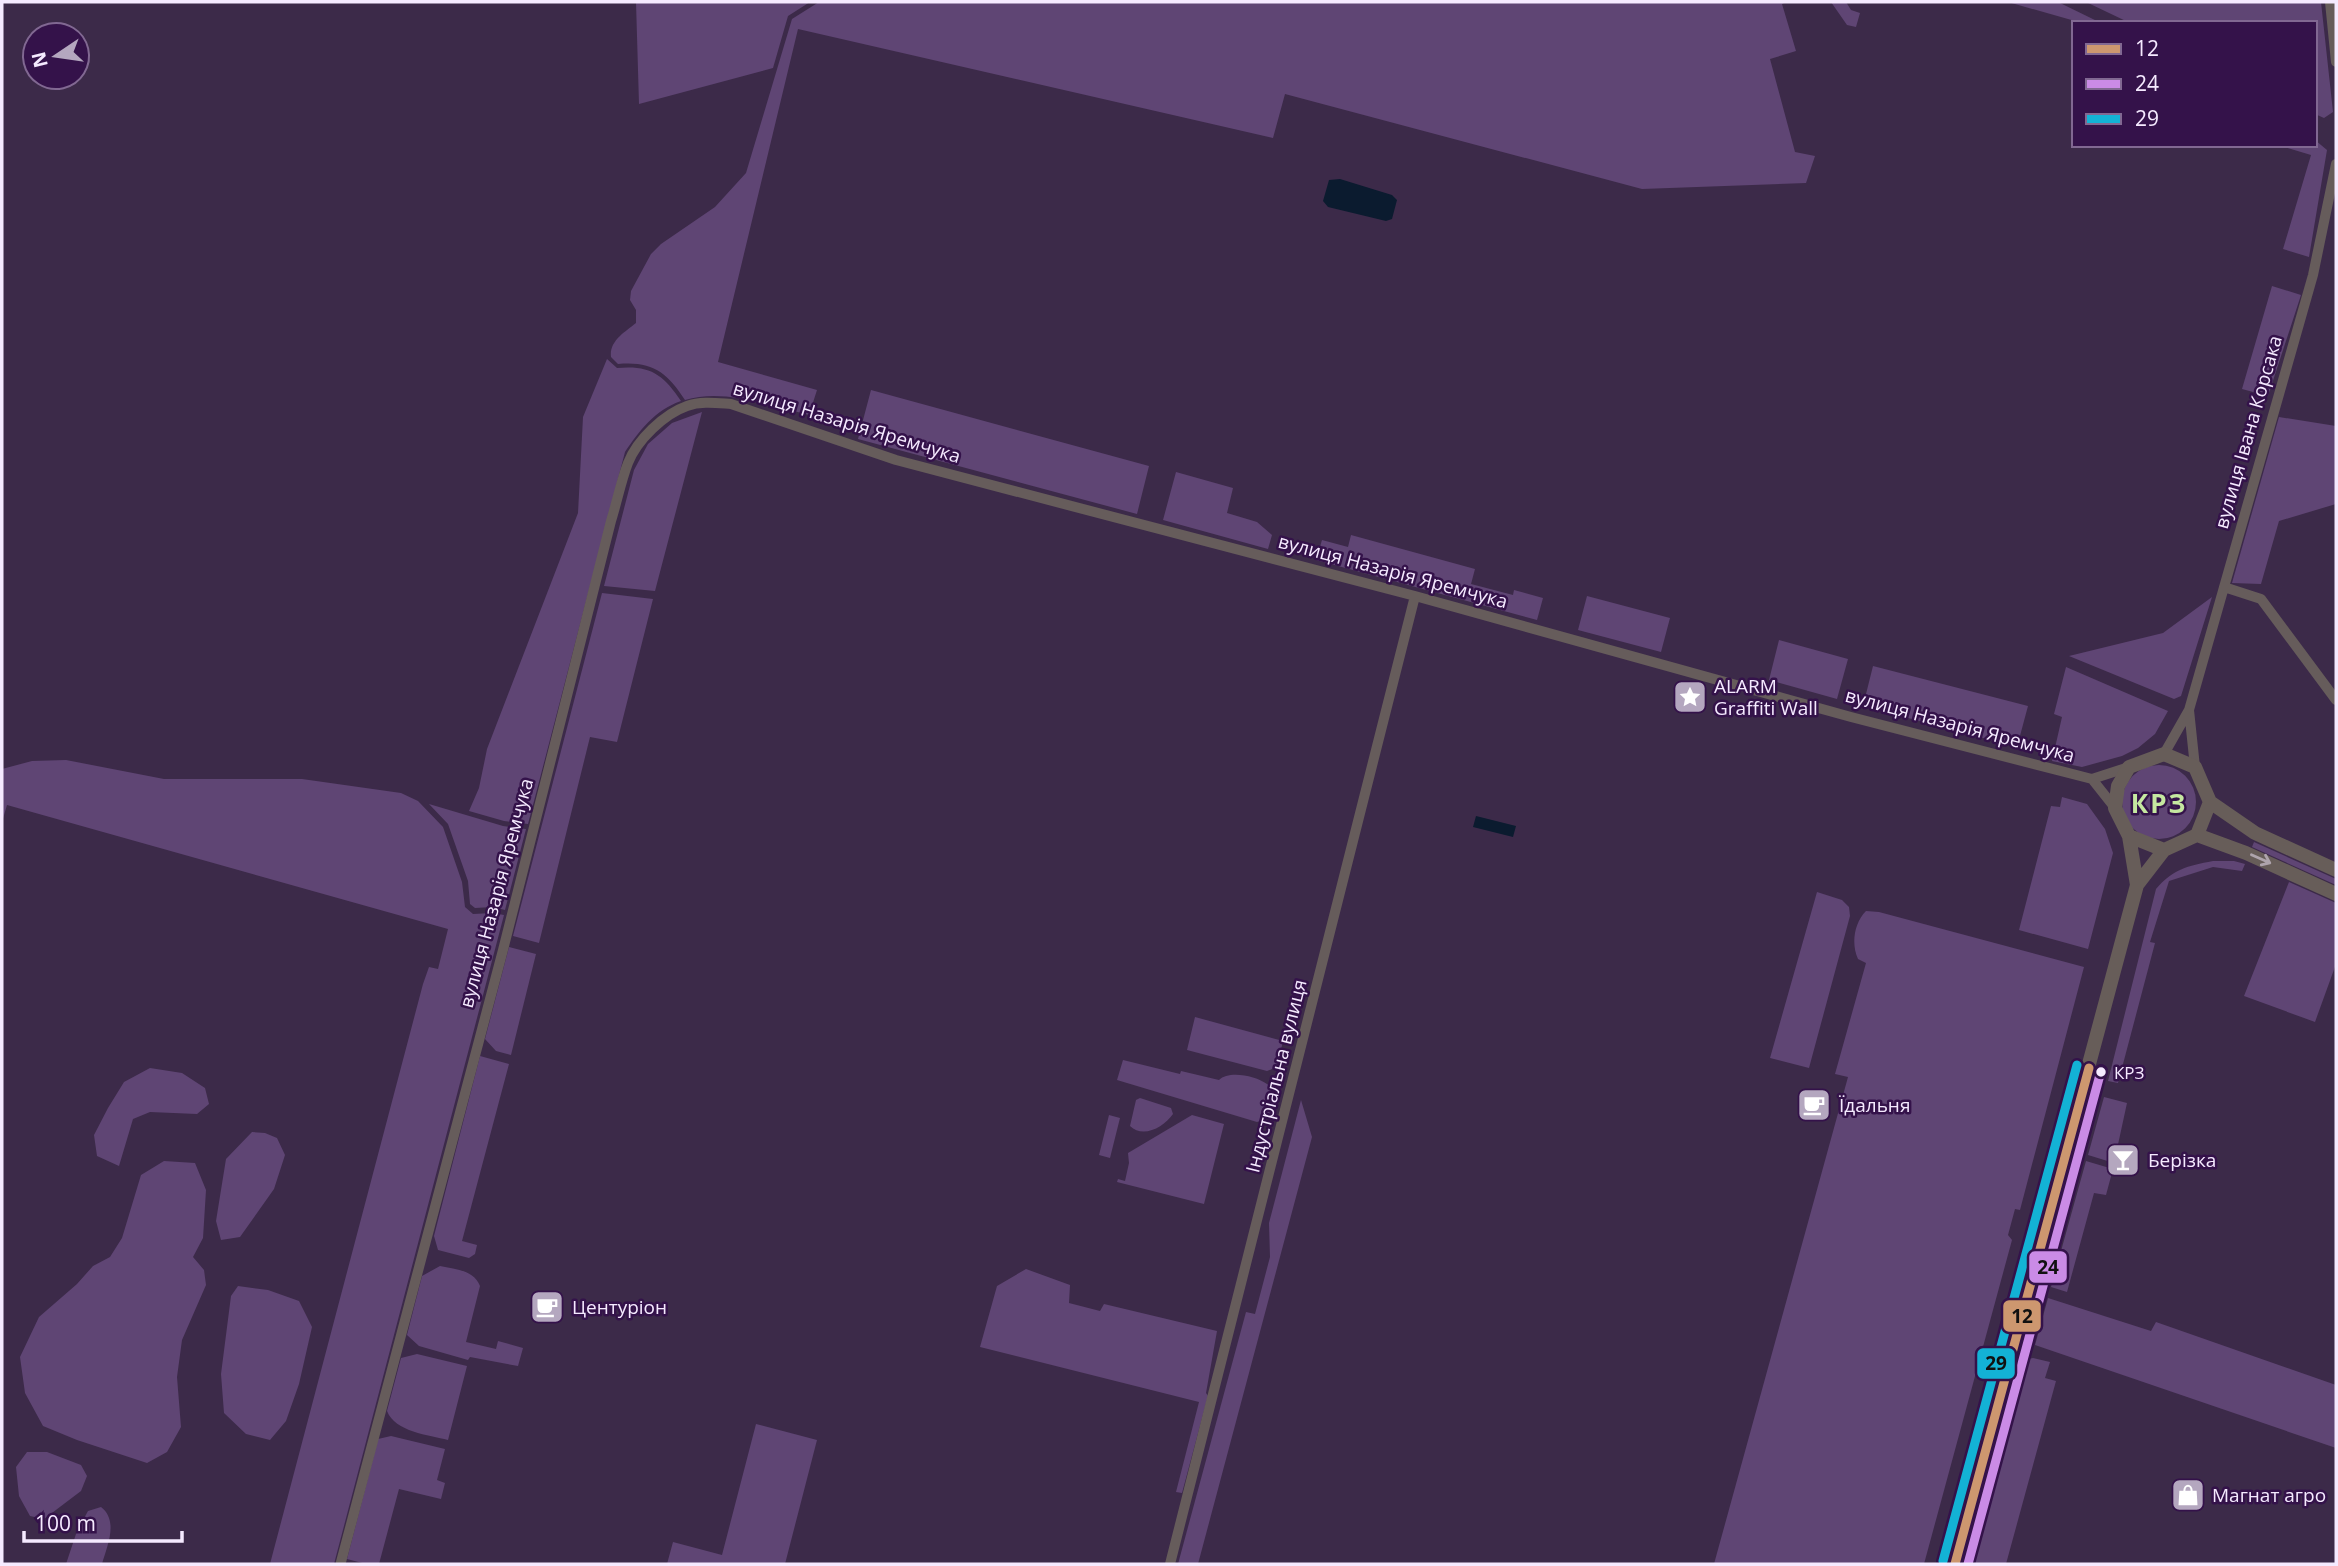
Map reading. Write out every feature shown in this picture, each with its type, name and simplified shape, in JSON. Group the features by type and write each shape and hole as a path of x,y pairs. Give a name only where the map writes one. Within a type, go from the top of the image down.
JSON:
{"street":[{"path":"2330,2 2336,62"},
{"name":"вулиця Івана Корсака","path":"2164,754 2189,710 2313,275 2336,164"},
{"name":"вулиця Назарія Яремчука","path":"341,1562 503,950 611,521 629,461 639,443 670,416 687,406 709,402 731,404 896,460 1415,596 1851,717 2092,779 2129,767"},
{"path":"2224,587 2261,600 2336,700"},
{"name":"Індустріальна вулиця","path":"1170,1564 1415,596"},
{"name":"вулиця Івана Корсака","path":"2189,710 2195,766"},
{"path":"2137,885 2129,836 2115,808 2118,786 2129,767 2164,754 2195,766 2210,802 2255,833 2336,870"},
{"name":"вулиця Назарія Яремчука","path":"2092,779 2115,808"},
{"path":"1955,1564 2137,885 2164,850 2197,835 2210,802"},
{"path":"2197,835 2246,853 2336,894"},
{"path":"2129,836 2164,850"}],"shaded area":[{"path":"636,2 810,2 788,16 773,68 639,104"},
{"path":"819,2 1786,2 1782,4 1796,51 1770,59 1795,152 1815,156 1806,183 1642,189 1285,94 1273,138 798,29 718,362 817,390 809,415 731,397 685,400 672,382 658,370 640,364 618,364 611,357 615,342 636,323 636,310 630,300 631,291 651,254 661,244 715,207 746,173 792,19"},
{"path":"1831,2 1846,2 1851,10 1860,13 1856,27 1847,25"},
{"path":"2008,2 2058,2 2097,21 2075,21"},
{"path":"2086,2 2321,2 2333,112 2324,118 2317,115 2317,21 2126,21"},
{"path":"2317,142 2327,150 2309,257 2283,249 2311,155 2285,147 2317,147"},
{"path":"2272,286 2301,295 2268,396 2242,389"},
{"path":"607,359 617,368 638,368 655,373 681,401 656,416 642,429 625,452 528,824 504,821 469,811 479,788 487,749 578,513 583,417"},
{"path":"871,390 1149,466 1137,514 858,439"},
{"path":"702,412 655,591 604,586 634,470 648,444 672,423"},
{"path":"2279,417 2336,426 2336,504 2279,521 2261,584 2232,583"},
{"path":"1176,472 1233,488 1227,513 1257,522 1272,535 1268,549 1163,520"},
{"path":"1351,535 1475,569 1471,584 1513,595 1514,590 1543,598 1537,620 1316,560 1322,540 1348,547"},
{"path":"602,593 653,599 617,742 590,737 539,943 513,936"},
{"path":"1587,596 1670,618 1661,652 1578,630"},
{"path":"2212,597 2181,696 2174,699 2069,656 2163,633"},
{"path":"1779,640 1848,659 1837,699 1769,680"},
{"path":"1873,666 2028,706 2017,747 1863,706"},
{"path":"2066,667 2168,711 2155,734 2138,748 2122,756 2082,767 2052,761 2062,717 2054,714"},
{"path":"66,760 164,779 302,779 401,793 418,801 443,827 462,882 465,907 473,914 504,915 334,1564 270,1564 423,984 429,967 438,969 448,929 7,805 2,822 2,769 32,761"},
{"path":"2159,765 2180,771 2190,781 2196,802 2190,823 2180,833 2159,839 2138,833 2128,823 2122,802 2128,781 2138,771"},
{"path":"2062,797 2087,804 2105,829 2113,853 2088,949 2019,930 2051,806 2060,807"},
{"path":"429,804 503,826 526,829 505,910 493,907 475,908 470,904 468,881 448,824"},
{"path":"2254,842 2336,879 2336,885 2252,847"},
{"path":"2213,861 2245,864 2242,871 2213,867 2169,881 2150,942 2155,943 2118,1083 2108,1081 2156,889 2181,869"},
{"path":"2289,882 2336,903 2336,964 2315,1022 2244,996"},
{"path":"1817,892 1842,900 1849,907 1850,916 1809,1068 1770,1058"},
{"path":"1866,911 1879,912 2084,967 2020,1210 2015,1209 2008,1235 2012,1240 1924,1564 1714,1564 1848,1077 1835,1074 1866,963 1858,959 1854,940 1856,928"},
{"path":"509,947 536,954 511,1055 496,1051 485,1039"},
{"path":"1195,1017 1283,1041 1277,1067 1267,1071 1187,1050"},
{"path":"480,1056 509,1064 462,1241 477,1245 475,1254 469,1258 438,1250 434,1236"},
{"path":"1123,1060 1219,1080 1229,1075 1243,1075 1262,1081 1269,1085 1278,1097 1273,1117 1257,1122 1117,1080"},
{"path":"150,1068 182,1073 205,1088 209,1104 197,1114 150,1112 133,1119 119,1166 97,1156 94,1135 124,1082"},
{"path":"2104,1097 2127,1103 2114,1163 2088,1155"},
{"path":"1140,1098 1171,1108 1173,1114 1153,1130 1135,1130 1130,1126 1136,1100"},
{"path":"1301,1100 1312,1137 1198,1564 1178,1564 1246,1312 1255,1314 1270,1257 1269,1223"},
{"path":"1109,1115 1120,1118 1110,1158 1099,1155"},
{"path":"1192,1115 1224,1124 1204,1204 1117,1182 1118,1179 1125,1181 1128,1153"},
{"path":"252,1132 277,1138 285,1155 274,1189 240,1237 221,1240 216,1221 226,1159"},
{"path":"164,1161 195,1163 206,1190 203,1238 193,1257 204,1270 206,1285 182,1340 177,1377 181,1427 167,1452 147,1463 43,1426 25,1393 20,1357 39,1317 77,1284 93,1266 110,1257 122,1238 141,1175"},
{"path":"2086,1161 2113,1169 2106,1195 2094,1193 2067,1292 2051,1287"},
{"path":"440,1266 469,1273 480,1286 466,1342 496,1349 498,1341 523,1348 518,1366 470,1357 468,1360 419,1346 407,1335 422,1276"},
{"path":"1026,1269 1070,1285 1069,1303 1100,1311 1104,1304 1217,1331 1206,1393 1208,1396 1182,1493 1176,1492 1199,1402 980,1347 997,1286"},
{"path":"238,1286 268,1290 299,1301 312,1327 299,1384 286,1421 270,1440 246,1434 224,1413 221,1374 231,1296"},
{"path":"2048,1298 2151,1331 2156,1322 2336,1385 2336,1448 2035,1345"},
{"path":"417,1354 467,1366 448,1440 405,1428 397,1424 387,1411 401,1358"},
{"path":"2033,1358 2050,1362 2045,1378 2056,1381 2006,1564 1969,1564 2024,1360"},
{"path":"756,1424 817,1440 785,1564 667,1564 673,1542 722,1555"},
{"path":"391,1436 445,1449 437,1480 445,1483 441,1499 399,1489 379,1564 347,1559 378,1439"},
{"path":"27,1452 47,1452 81,1465 87,1476 81,1491 44,1519 30,1516 19,1496 16,1467"},
{"path":"101,1507 111,1526 102,1564 66,1564 77,1531 88,1511"}],"water":[{"path":"1340,179 1392,195 1397,200 1392,219 1386,221 1328,207 1323,201 1329,180"},
{"path":"1476,816 1516,826 1513,837 1473,827"}],"transit line":[{"name":"29","path":"1943,1561 2077,1065"},
{"name":"12","path":"1955,1564 2089,1068"},
{"name":"24","path":"1968,1564 2101,1071"}],"place":[{"name":"ALARM Graffiti Wall","path":"1690,697"},
{"name":"КРЗ","path":"2101,1072"},
{"name":"Їдальня","path":"1814,1105"},
{"name":"Берізка","path":"2123,1160"},
{"name":"Центуріон","path":"547,1307"},
{"name":"Магнат агро","path":"2188,1495"}],"district":[{"name":"КРЗ","path":"2159,804"}]}
